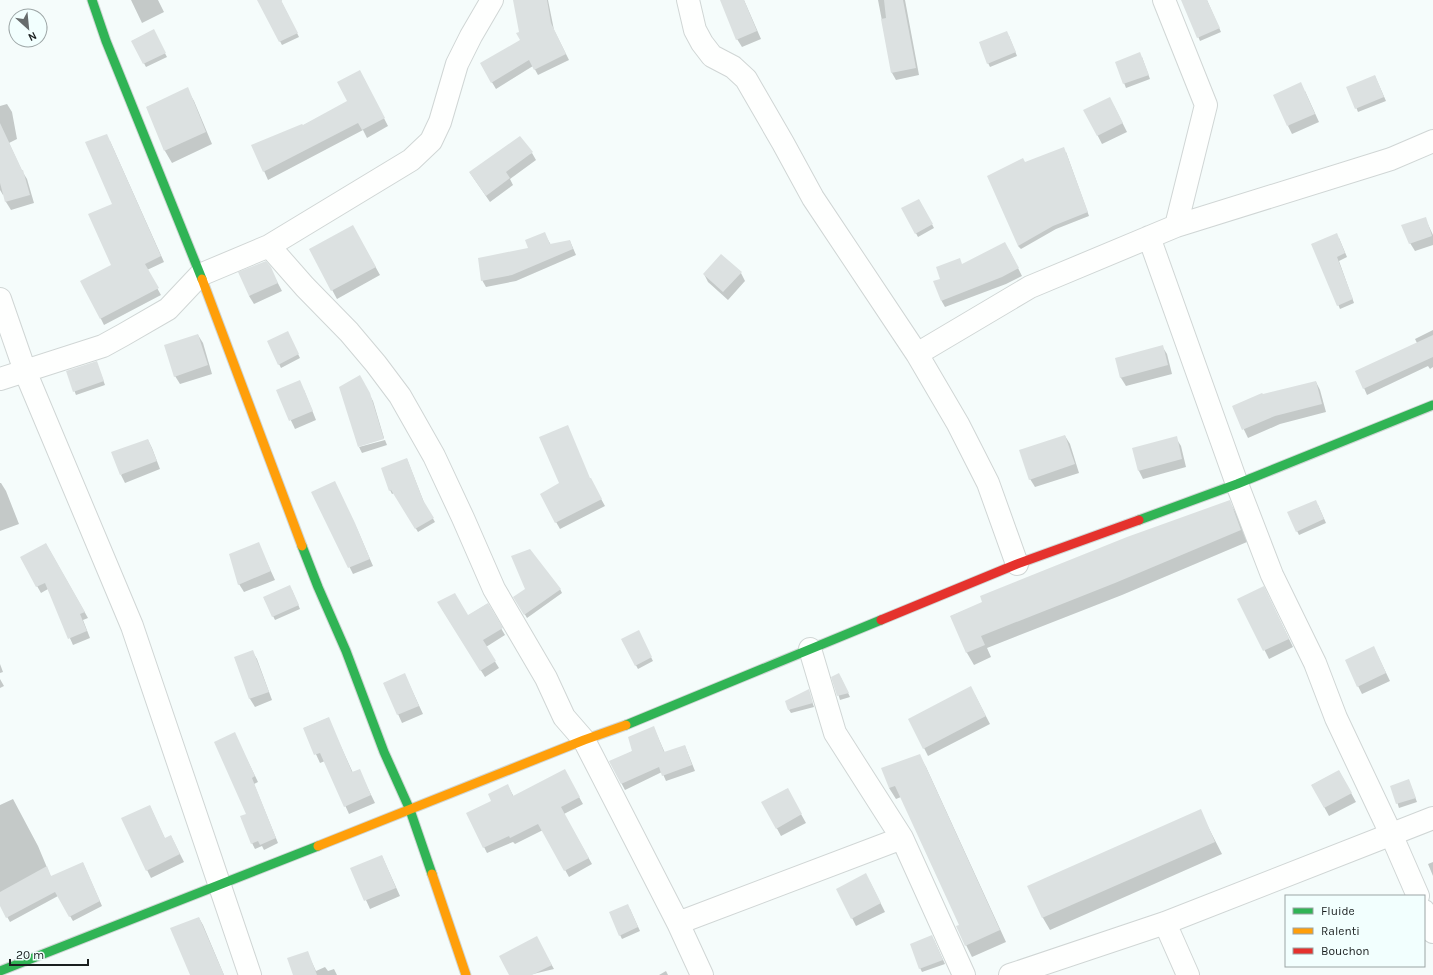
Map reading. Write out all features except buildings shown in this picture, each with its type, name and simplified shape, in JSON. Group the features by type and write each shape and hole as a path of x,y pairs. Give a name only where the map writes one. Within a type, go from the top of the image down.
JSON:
{"street":[{"path":"92,0 106,41 200,276 316,581 346,651 384,752 410,810 466,975"},
{"path":"0,379 103,346 123,336 168,309 200,276 269,246 411,160 431,141 440,122 457,64 492,0"},
{"path":"688,0 695,30 702,43 712,56 733,67 746,79 813,198 917,354 958,424 988,483 1017,564"},
{"path":"1164,0 1206,105 1176,226"},
{"path":"917,354 1030,287 1149,237 1176,226 1391,159 1433,141"},
{"path":"1149,237 1237,484 1272,576 1315,663 1336,718 1391,834 1418,895"},
{"path":"269,246 349,332 400,396 434,456 494,588 546,678 564,717 584,740 678,923 702,975"},
{"path":"0,299 26,371 132,626 250,975"},
{"path":"0,971 584,740 603,734 1017,564 1237,484 1433,405"},
{"path":"810,649 835,733 902,838 964,975"},
{"path":"1010,975 1166,923 1433,818"},
{"path":"678,923 902,838"},
{"path":"1425,913 1433,932"},
{"path":"1166,923 1188,975"}],"traffic: fast":[{"path":"92,0 106,41 202,279"},
{"path":"1139,520 1237,484 1433,405"},
{"path":"302,546 346,651 384,752 410,810 432,874"},
{"path":"626,725 881,620"},
{"path":"0,971 318,846"}],"traffic: slow":[{"path":"202,279 302,546"},
{"path":"318,846 584,740 626,725"},
{"path":"432,874 466,975"}],"traffic: jam":[{"path":"881,620 1017,564 1139,520"}]}
